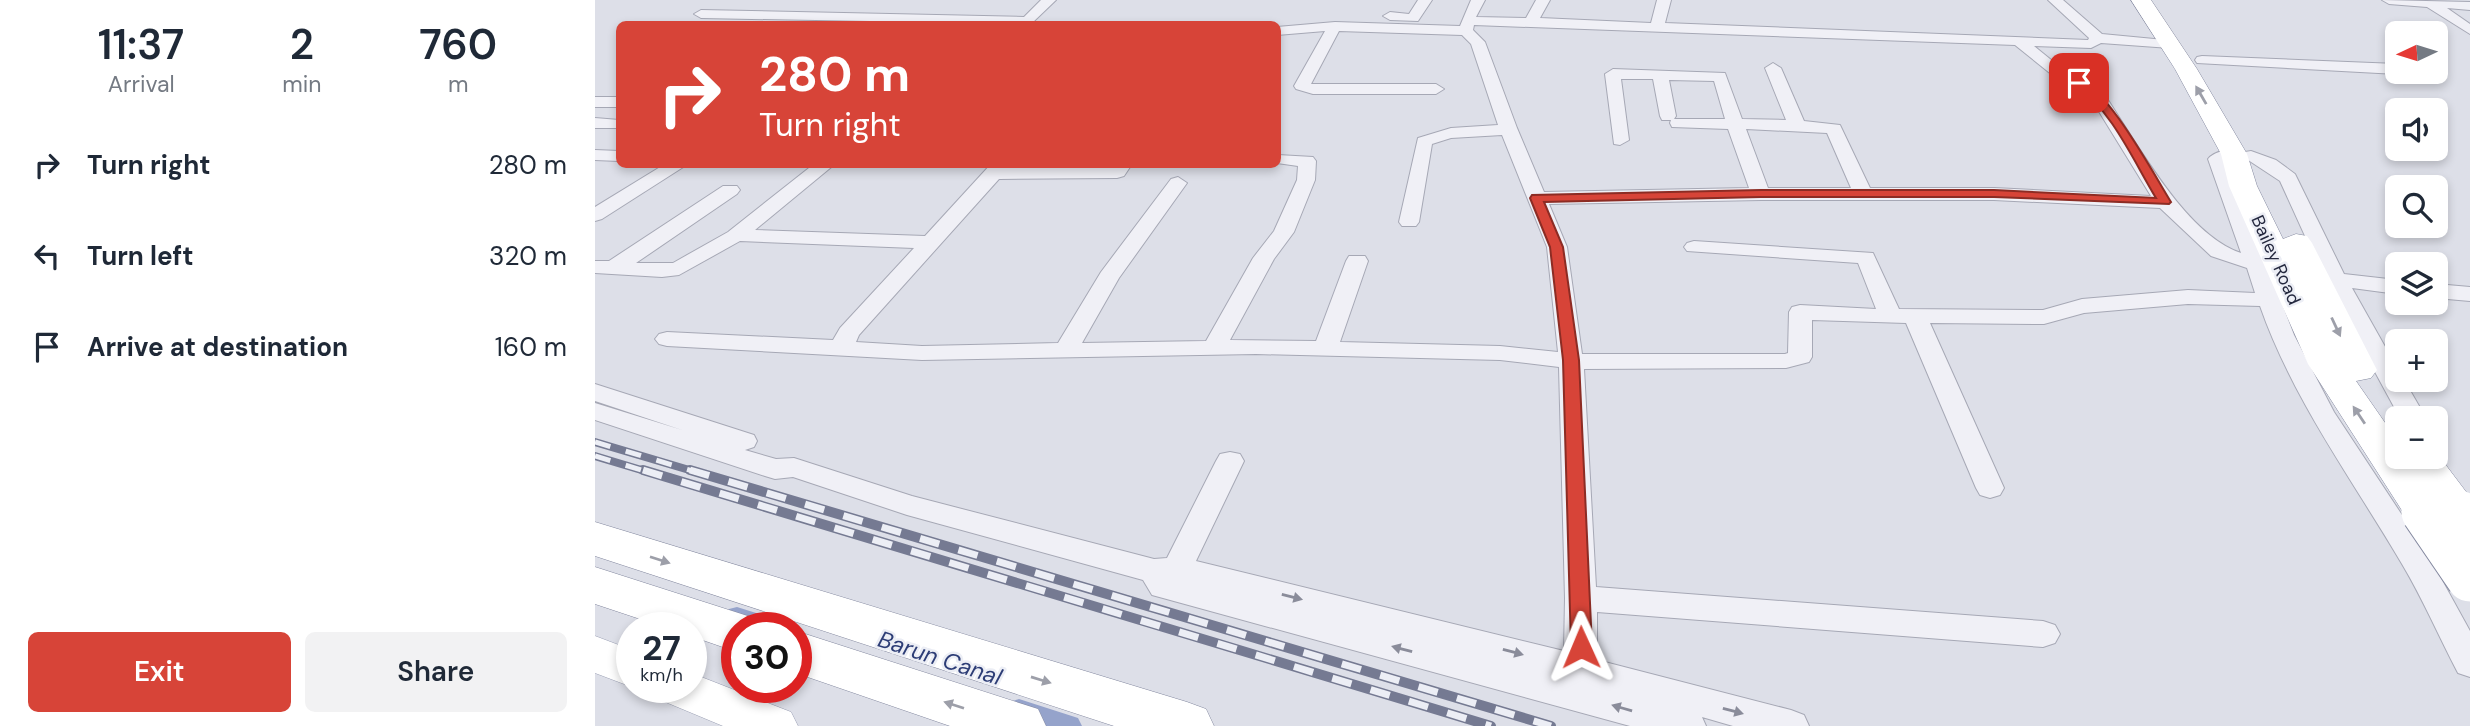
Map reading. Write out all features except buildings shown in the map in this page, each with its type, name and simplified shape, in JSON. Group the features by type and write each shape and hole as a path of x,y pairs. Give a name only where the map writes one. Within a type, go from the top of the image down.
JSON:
{"highway":[{"name":"Bailey Road","path":"2141,0 2243,155 2243,186 2326,364 2447,517"},
{"path":"2163,0 2202,60 2243,155 2281,212 2353,364 2385,410"},
{"path":"2424,469 2447,517 2470,579"},
{"path":"595,539 1187,726"},
{"path":"595,585 721,627"},
{"path":"812,657 1019,726"}],"main road":[{"path":"595,654 616,663"},
{"path":"707,699 775,726"}],"street":[{"path":"1028,21 1049,0"},
{"path":"1372,21 1385,0"},
{"path":"1281,31 1413,18 1425,0"},
{"path":"1531,22 1543,0"},
{"path":"1657,26 1664,0"},
{"path":"2055,0 2098,38 2169,44"},
{"path":"2389,0 2470,6"},
{"path":"2432,3 2470,30"},
{"path":"701,14 954,21"},
{"path":"1372,21 1410,26 1470,17 1531,22 1836,32 2021,43 2091,44 2098,38"},
{"path":"1470,17 1509,130 1557,247 1571,360 1581,598 1581,684"},
{"path":"1335,26 1302,86 1313,89 1436,89"},
{"path":"2021,43 2061,75 2088,87 2096,94 2165,202 2218,252 2255,264"},
{"path":"2202,60 2385,68"},
{"path":"1773,68 1797,125"},
{"path":"1660,74 1673,120 1834,129 1863,194"},
{"path":"1620,140 1612,76 1720,76 1761,194"},
{"path":"595,102 616,102"},
{"path":"595,123 615,124"},
{"path":"1409,222 1424,142 1428,138 1440,134 1509,130"},
{"path":"595,155 616,156"},
{"path":"2406,406 2336,280 2288,178 2270,164 2243,155 2217,159 2267,300 2321,412 2447,517"},
{"path":"1213,348 1264,258 1284,232 1306,180 1307,161 1284,159"},
{"path":"595,215 672,168"},
{"path":"604,268 663,271 679,269 735,236 822,168"},
{"path":"842,348 849,334 929,242 998,169 1116,174"},
{"path":"1065,351 1109,277 1178,183"},
{"path":"604,268 730,190"},
{"path":"1537,198 2007,194 2165,202"},
{"path":"735,236 929,242"},
{"path":"1694,247 1865,257 1902,316 1952,406 1990,488"},
{"path":"1325,349 1357,261"},
{"path":"2336,280 2385,285"},
{"path":"2448,291 2470,294"},
{"path":"667,339 922,353 1213,348 1325,349 1500,353 1594,363 1786,361 1800,357 1800,312 2044,317 2082,306 2188,297 2267,300"},
{"path":"595,393 791,457 794,467"},
{"path":"595,411 775,469 794,467 907,505 1165,575 1581,684 1791,726"},
{"path":"1165,575 1230,461"},
{"path":"2438,469 2470,663"},
{"path":"1581,598 2043,635"},
{"path":"1581,684 1688,726"}],"waterway":[{"name":"Barun Canal","path":"1019,710 1069,726"}],"railway":[{"path":"595,442 696,472"},
{"path":"595,456 648,472"},
{"path":"643,470 1491,726"},
{"path":"690,470 1551,726"}],"route":[{"path":"1581,647 1571,360 1557,247 1537,198 1994,194 2165,202 2108,110 2096,94 2079,83"}]}
